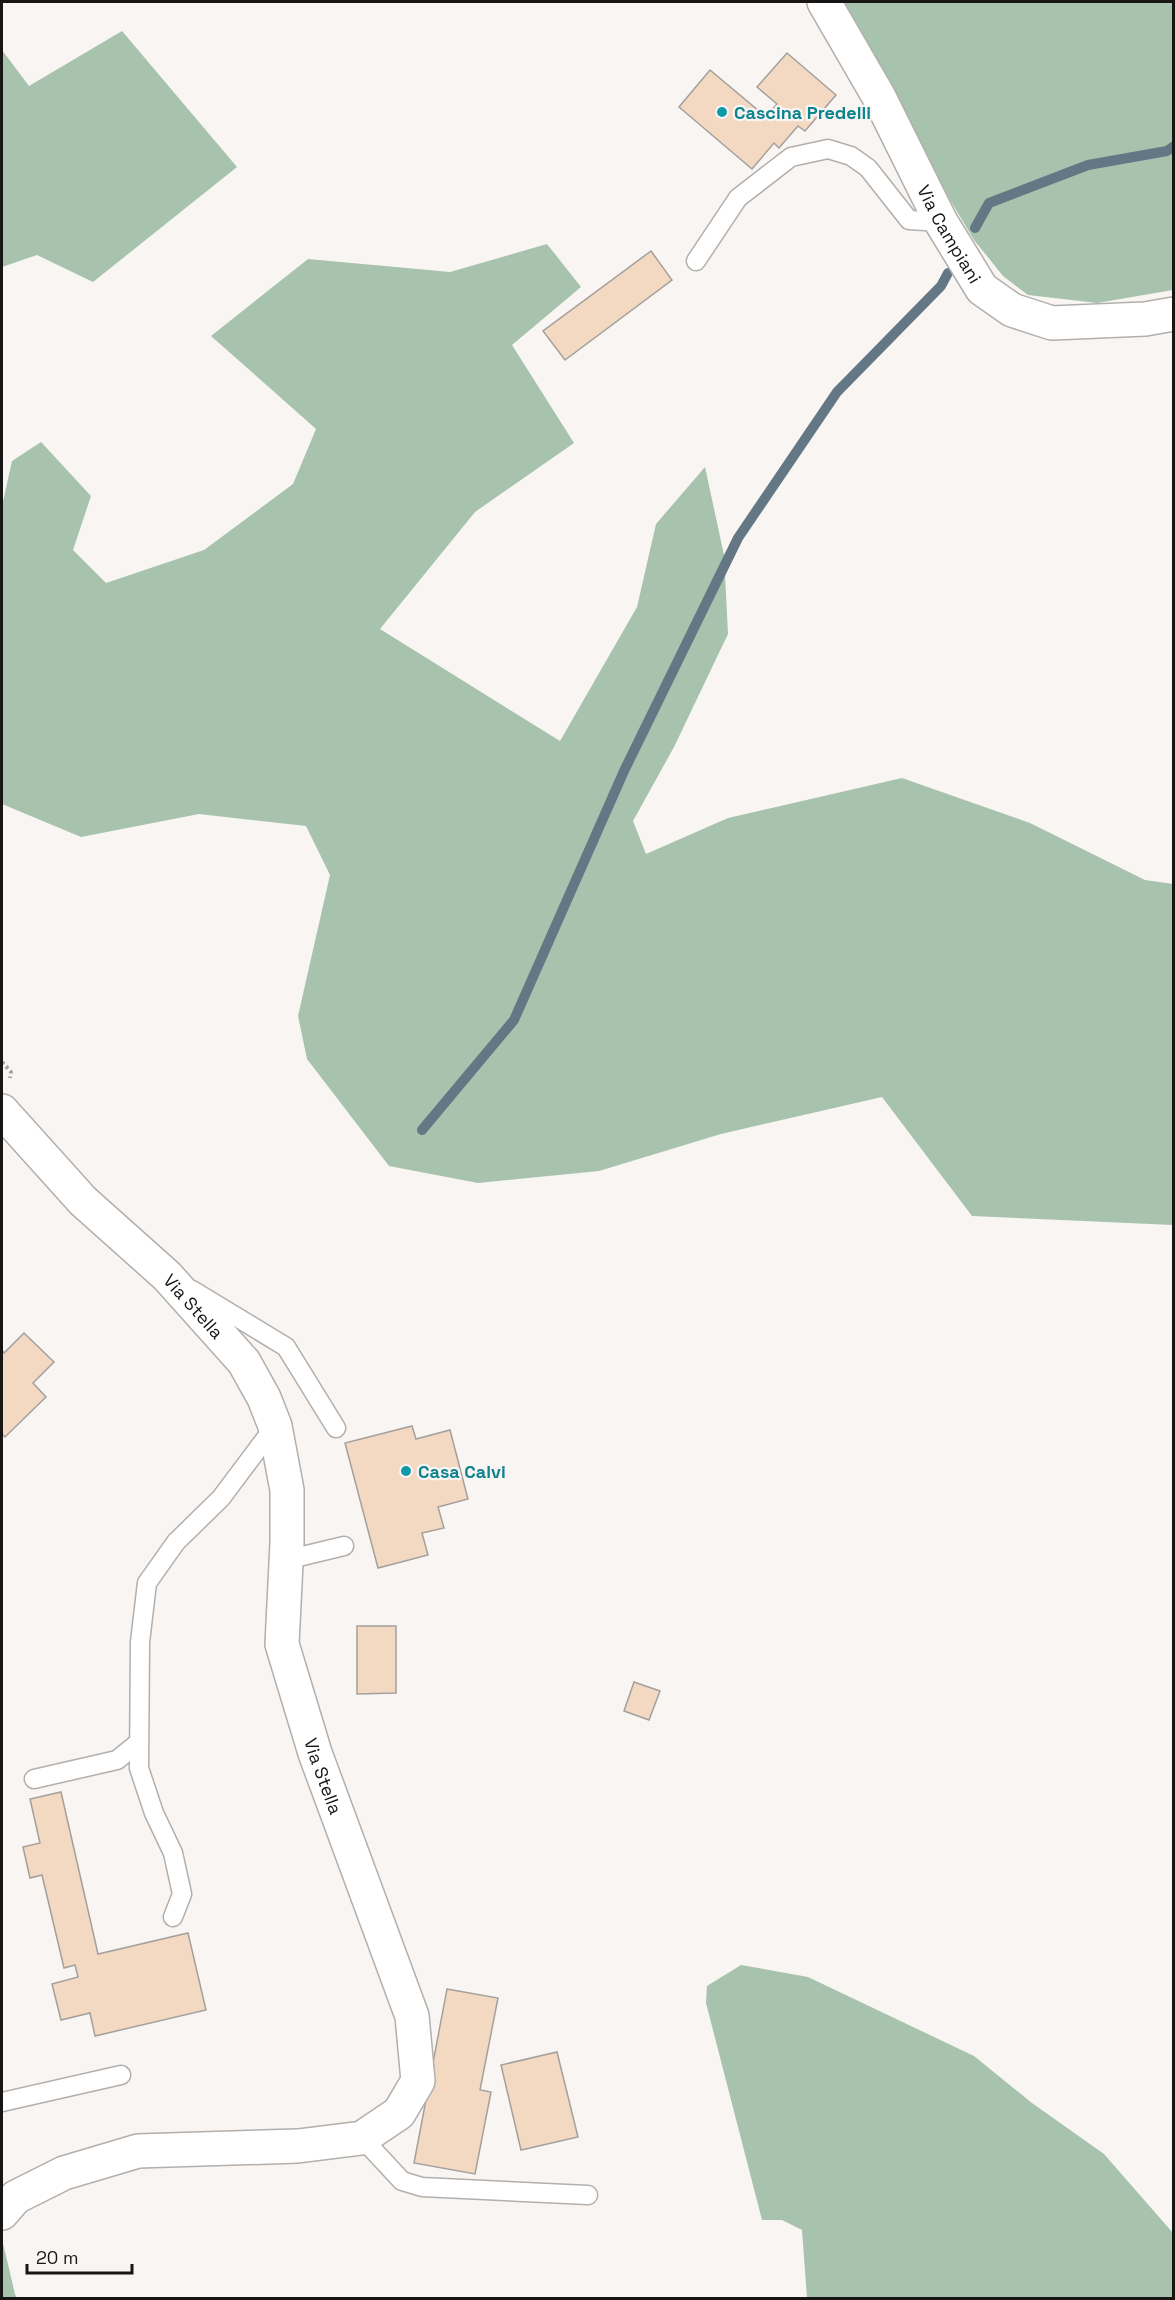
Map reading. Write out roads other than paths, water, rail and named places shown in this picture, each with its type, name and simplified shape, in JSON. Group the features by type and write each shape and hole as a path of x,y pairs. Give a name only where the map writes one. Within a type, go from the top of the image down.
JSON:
{"street":[{"name":"Via Campiani","path":"824,2 879,97 941,222 982,289 1012,310 1052,323 1146,319 1173,314"},
{"name":"Via Stella","path":"2,1112 83,1201 167,1276 244,1362 264,1398 275,1426 287,1490 282,1644 315,1753 412,2016 418,2081 399,2113 362,2138 298,2146 138,2151 64,2173 6,2199"}],"lane":[{"path":"696,261 738,198 791,157 828,149 851,156 868,168 909,220 941,222"},
{"path":"167,1276 286,1347 336,1428"},
{"path":"173,1917 182,1894 173,1853 154,1814 139,1768 140,1642 147,1583 176,1542 221,1498 275,1426"},
{"path":"286,1560 344,1546"},
{"path":"34,1779 117,1760 138,1743"},
{"path":"2,2102 121,2074"},
{"path":"362,2138 402,2181 422,2187 588,2195"}],"waterway":[{"path":"975,228 989,203 1088,165 1167,151 1174,146"},
{"path":"422,1130 514,1020 624,771 738,538 837,392 941,286 948,273"}],"place":[{"name":"Cascina Predelli","path":"722,112"},
{"name":"Casa Calvi","path":"406,1471"}]}
